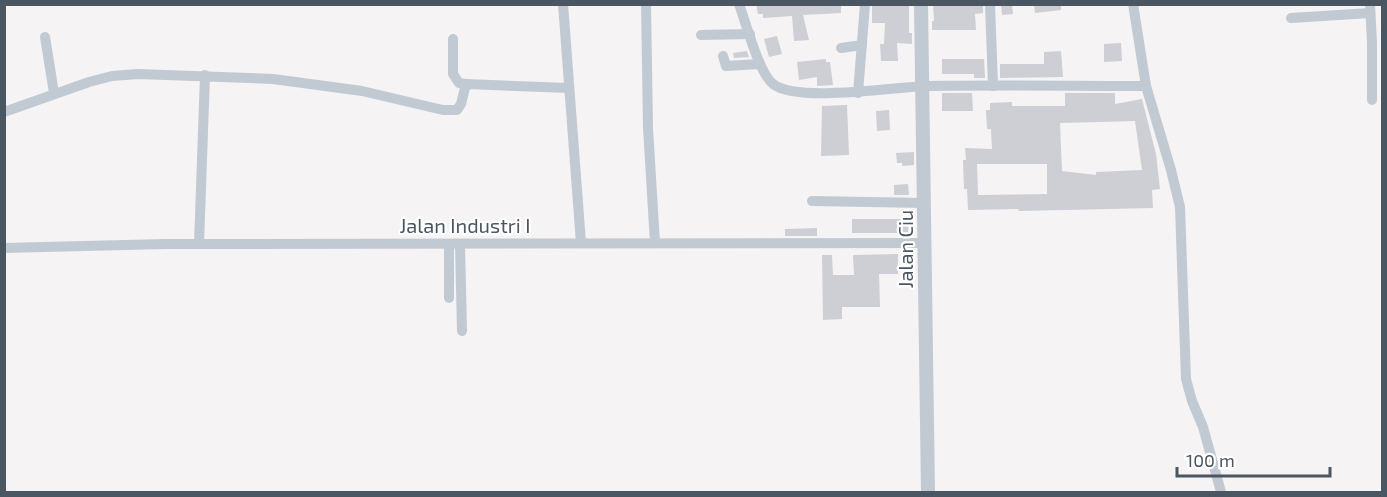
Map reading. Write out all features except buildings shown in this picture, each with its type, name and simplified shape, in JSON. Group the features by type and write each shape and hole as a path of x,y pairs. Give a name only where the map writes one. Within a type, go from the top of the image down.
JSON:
{"street":[{"path":"563,4 581,243"},
{"path":"646,4 648,120 655,243"},
{"path":"739,4 760,64 772,83 781,88 858,93 924,86 1146,86"},
{"path":"858,93 866,4"},
{"name":"Jalan Ciu","path":"921,4 924,86 928,492"},
{"path":"990,4 993,86"},
{"path":"1133,4 1146,86 1180,207 1186,379 1203,427 1221,492"},
{"path":"1291,18 1370,9 1378,41 1372,100"},
{"path":"701,35 750,34"},
{"path":"45,37 54,93"},
{"path":"453,39 453,74 459,83 569,88"},
{"path":"841,48 862,45"},
{"path":"723,56 726,66 760,64"},
{"path":"4,112 54,93 112,76 138,74 266,78 362,91 443,111 458,110 466,84"},
{"path":"199,244 205,75"},
{"path":"812,201 925,203"},
{"name":"Jalan Industri I","path":"4,248 199,244 926,243"},
{"path":"449,298 455,244"},
{"path":"455,244 462,331"}]}
